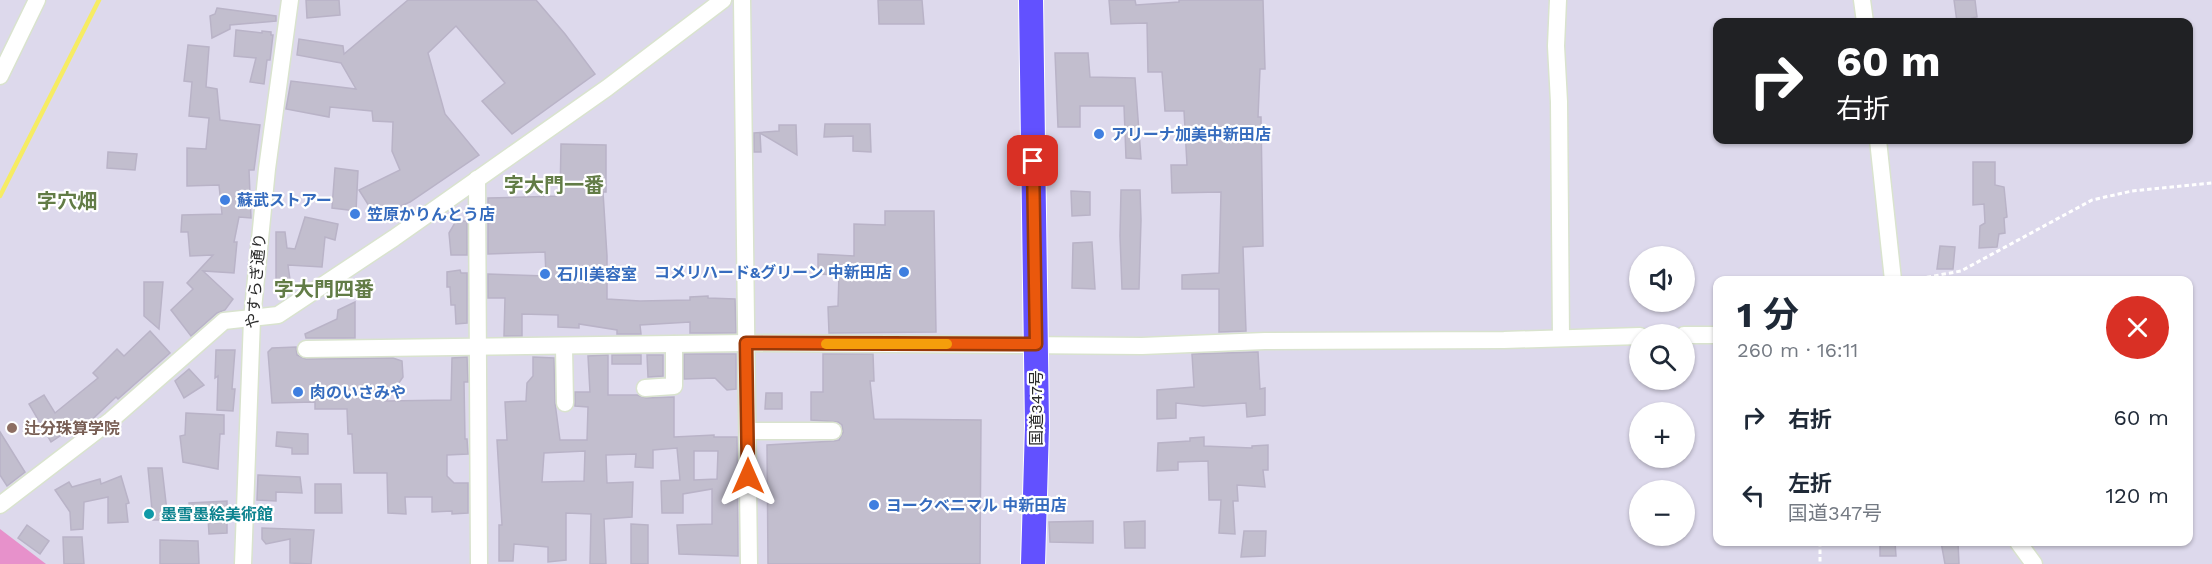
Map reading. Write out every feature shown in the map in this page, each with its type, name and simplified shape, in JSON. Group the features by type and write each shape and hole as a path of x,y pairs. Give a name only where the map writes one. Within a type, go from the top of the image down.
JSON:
{"highway":[{"name":"国道347号","path":"1031,0 1037,426 1033,564"}],"street":[{"path":"0,76 37,0"},
{"name":"やすらぎ通り","path":"243,564 252,319 267,169 290,0"},
{"path":"0,505 111,420 224,321 278,315 394,238 607,88 723,0"},
{"path":"742,0 749,564"},
{"path":"1558,0 1556,46 1559,102 1561,338"},
{"path":"1862,0 1864,18"},
{"path":"1878,144 1893,276"},
{"path":"477,179 479,564"},
{"path":"1695,335 1713,335"},
{"path":"306,349 746,343 1142,346 1265,341 1471,341 1629,336"},
{"path":"645,388 674,386 674,344"},
{"path":"564,347 565,403"},
{"path":"748,431 832,430"},
{"path":"2021,546 2034,564"}],"path":[{"path":"1934,276 1962,271 2092,200 2132,191 2212,183"},
{"path":"1820,546 1820,564"}],"shaded area":[{"path":"0,529 46,564 0,564"}],"building":[{"path":"306,0 339,0 340,15 307,18"},
{"path":"408,0 536,0 595,74 512,134 482,101 505,83 456,26 428,53 445,114 479,155 410,202 376,217 359,190 400,170 392,151 393,122 373,121 372,111 330,107 329,117 286,109 291,81 356,89 341,63 297,55 299,39 343,46 344,54"},
{"path":"878,0 922,0 924,24 879,24"},
{"path":"1109,0 1135,0 1136,5 1179,2 1179,0 1263,0 1265,69 1260,69 1258,117 1261,117 1263,246 1243,247 1246,331 1219,332 1219,289 1182,289 1182,275 1219,273 1221,192 1172,193 1171,165 1187,165 1184,111 1165,111 1162,72 1148,72 1147,23 1111,24"},
{"path":"1954,0 1975,0 1977,17 1956,18"},
{"path":"217,8 276,16 276,21 230,25 230,29 212,38 210,16 215,14"},
{"path":"236,30 271,32 273,35 264,84 250,82 256,58 234,56"},
{"path":"188,45 209,47 206,87 217,89 220,120 260,125 254,170 249,170 251,218 239,217 234,242 237,242 234,273 203,271 233,299 225,310 217,313 191,336 171,310 193,289 187,283 213,255 190,256 188,232 181,232 182,215 222,214 219,185 187,186 187,148 206,149 209,118 189,116 192,82 184,81"},
{"path":"1055,53 1088,53 1090,77 1135,78 1141,159 1126,158 1124,106 1080,106 1080,127 1058,127"},
{"path":"825,124 870,124 871,152 853,151 853,136 824,137"},
{"path":"779,125 796,125 797,155 760,133 761,152 754,152 754,133 779,131"},
{"path":"561,144 606,145 606,192 603,192 607,299 690,300 690,297 708,296 708,298 735,299 736,333 690,333 690,322 640,325 641,334 617,334 617,330 579,324 579,328 558,327 558,315 522,314 522,336 504,336 505,298 488,298 488,274 546,276 545,252 488,254 488,198 560,196"},
{"path":"108,152 137,154 135,170 107,168"},
{"path":"1973,162 1995,162 1995,185 2004,187 2007,217 2004,218 2005,233 1999,234 1997,247 1979,248 1980,226 1985,223 1984,204 1973,205"},
{"path":"335,168 358,171 356,211 332,208"},
{"path":"1121,190 1140,190 1139,289 1122,289"},
{"path":"1071,191 1090,192 1090,215 1072,216"},
{"path":"885,211 934,211 936,332 829,333 828,307 838,306 839,275 818,274 818,254 854,256 854,224 885,225"},
{"path":"305,217 338,224 335,240 325,237 322,267 288,265 290,280 276,281 276,232 285,232 287,248 295,249"},
{"path":"456,221 467,221 467,255 451,255 449,233"},
{"path":"1092,242 1095,289 1072,288 1073,243"},
{"path":"1940,246 1955,247 1953,269 1937,269"},
{"path":"460,270 461,273 467,273 467,323 456,324 455,305 451,305 450,287 447,287 447,272"},
{"path":"144,282 163,282 159,329 144,316"},
{"path":"355,302 355,338 306,338 305,334 337,319 338,310"},
{"path":"150,331 170,353 118,399 116,397 84,427 81,422 51,442 29,404 44,395 55,413 98,378 93,373 117,349 124,356"},
{"path":"296,347 297,355 306,359 393,358 402,361 403,377 386,401 451,400 452,358 467,357 468,382 464,382 465,439 467,439 468,454 447,455 447,476 454,483 468,483 468,513 432,512 432,497 405,497 406,514 388,513 387,473 354,473 352,434 348,434 347,409 315,409 315,402 272,403 268,352 272,348"},
{"path":"216,350 235,350 233,411 217,410"},
{"path":"1258,352 1260,389 1265,388 1265,415 1247,417 1246,403 1203,406 1176,403 1176,418 1157,419 1157,390 1194,387 1192,354"},
{"path":"684,354 736,354 736,389 727,390 715,378 684,379"},
{"name":"ヨークベニマル 中新田店","path":"823,354 873,354 874,381 870,381 874,419 981,420 980,564 768,564 767,445 834,441 839,440 843,432 842,425 838,422 811,420 811,392 823,392"},
{"path":"608,355 608,395 637,395 646,398 674,397 674,437 714,435 714,437 737,437 738,556 679,554 677,525 712,524 712,489 683,494 683,513 662,513 661,481 680,480 677,448 653,450 653,468 635,467 636,454 606,455 607,483 633,482 632,517 604,519 606,564 590,564 591,514 566,513 566,560 548,562 548,547 514,544 513,561 499,561 499,525 502,525 497,440 507,440 505,402 526,401 527,383 533,376 533,357 554,358 555,403 560,440 587,440 588,407 575,406 575,392 590,392 588,356","holes":["585,451 584,481 542,482 544,453","694,451 718,451 717,479 694,480"]},
{"path":"612,355 641,355 641,364 612,364"},
{"path":"647,355 663,355 663,376 648,377"},
{"path":"189,369 204,385 184,398 175,381"},
{"path":"766,393 782,393 782,409 765,409"},
{"path":"186,413 224,415 224,434 220,434 218,469 183,462 180,436 185,435"},
{"path":"0,432 25,472 7,486 0,475"},
{"path":"277,432 308,434 308,454 292,454 292,448 276,446"},
{"path":"1204,437 1204,446 1252,448 1252,446 1268,445 1268,470 1263,470 1265,487 1237,485 1238,501 1233,501 1235,534 1219,533 1221,500 1209,500 1208,461 1178,462 1178,470 1157,471 1158,443 1190,441 1190,438"},
{"path":"148,468 162,468 168,520 153,520"},
{"path":"258,475 300,477 302,493 276,492 276,501 257,500"},
{"path":"121,476 129,503 126,504 128,522 108,523 108,497 84,502 83,529 71,530 70,512 55,490 69,482 72,487 100,479 101,484"},
{"path":"315,484 341,484 342,513 315,513"},
{"path":"227,501 227,533 209,534 208,517 191,518 189,503"},
{"path":"1093,521 1093,543 1050,542 1049,522"},
{"path":"1145,521 1145,548 1125,548 1124,522"},
{"path":"631,524 648,525 648,564 631,564"},
{"path":"27,525 49,541 40,554 18,538"},
{"path":"262,528 314,530 311,564 290,563 290,539 266,544 262,539"},
{"path":"1244,531 1266,531 1265,556 1241,557"},
{"path":"63,537 82,537 84,564 64,564"},
{"path":"160,540 198,541 199,564 160,564"},
{"path":"1880,546 1895,546 1896,556 1880,556"},
{"path":"1942,546 1958,546 1959,564 1945,564"}],"waterway":[{"path":"0,196 99,0"}],"slow traffic":[{"path":"826,344 947,344"}],"place":[{"name":"アリーナ加美中新田店","path":"1099,134"},
{"name":"蘇武ストアー","path":"225,200"},
{"name":"笠原かりんとう店","path":"355,214"},
{"name":"コメリハード&グリーン 中新田店","path":"904,272"},
{"name":"石川美容室","path":"545,274"},
{"name":"肉のいさみや","path":"298,392"},
{"name":"辻分珠算学院","path":"12,428"},
{"name":"ヨークベニマル 中新田店","path":"874,505"},
{"name":"墨雪墨絵美術館","path":"149,514"}],"district":[{"name":"字大門一番","path":"554,185"},
{"name":"字穴畑","path":"67,201"},
{"name":"字大門四番","path":"324,289"}],"route":[{"path":"748,476 746,343 1036,344 1033,161"}]}
